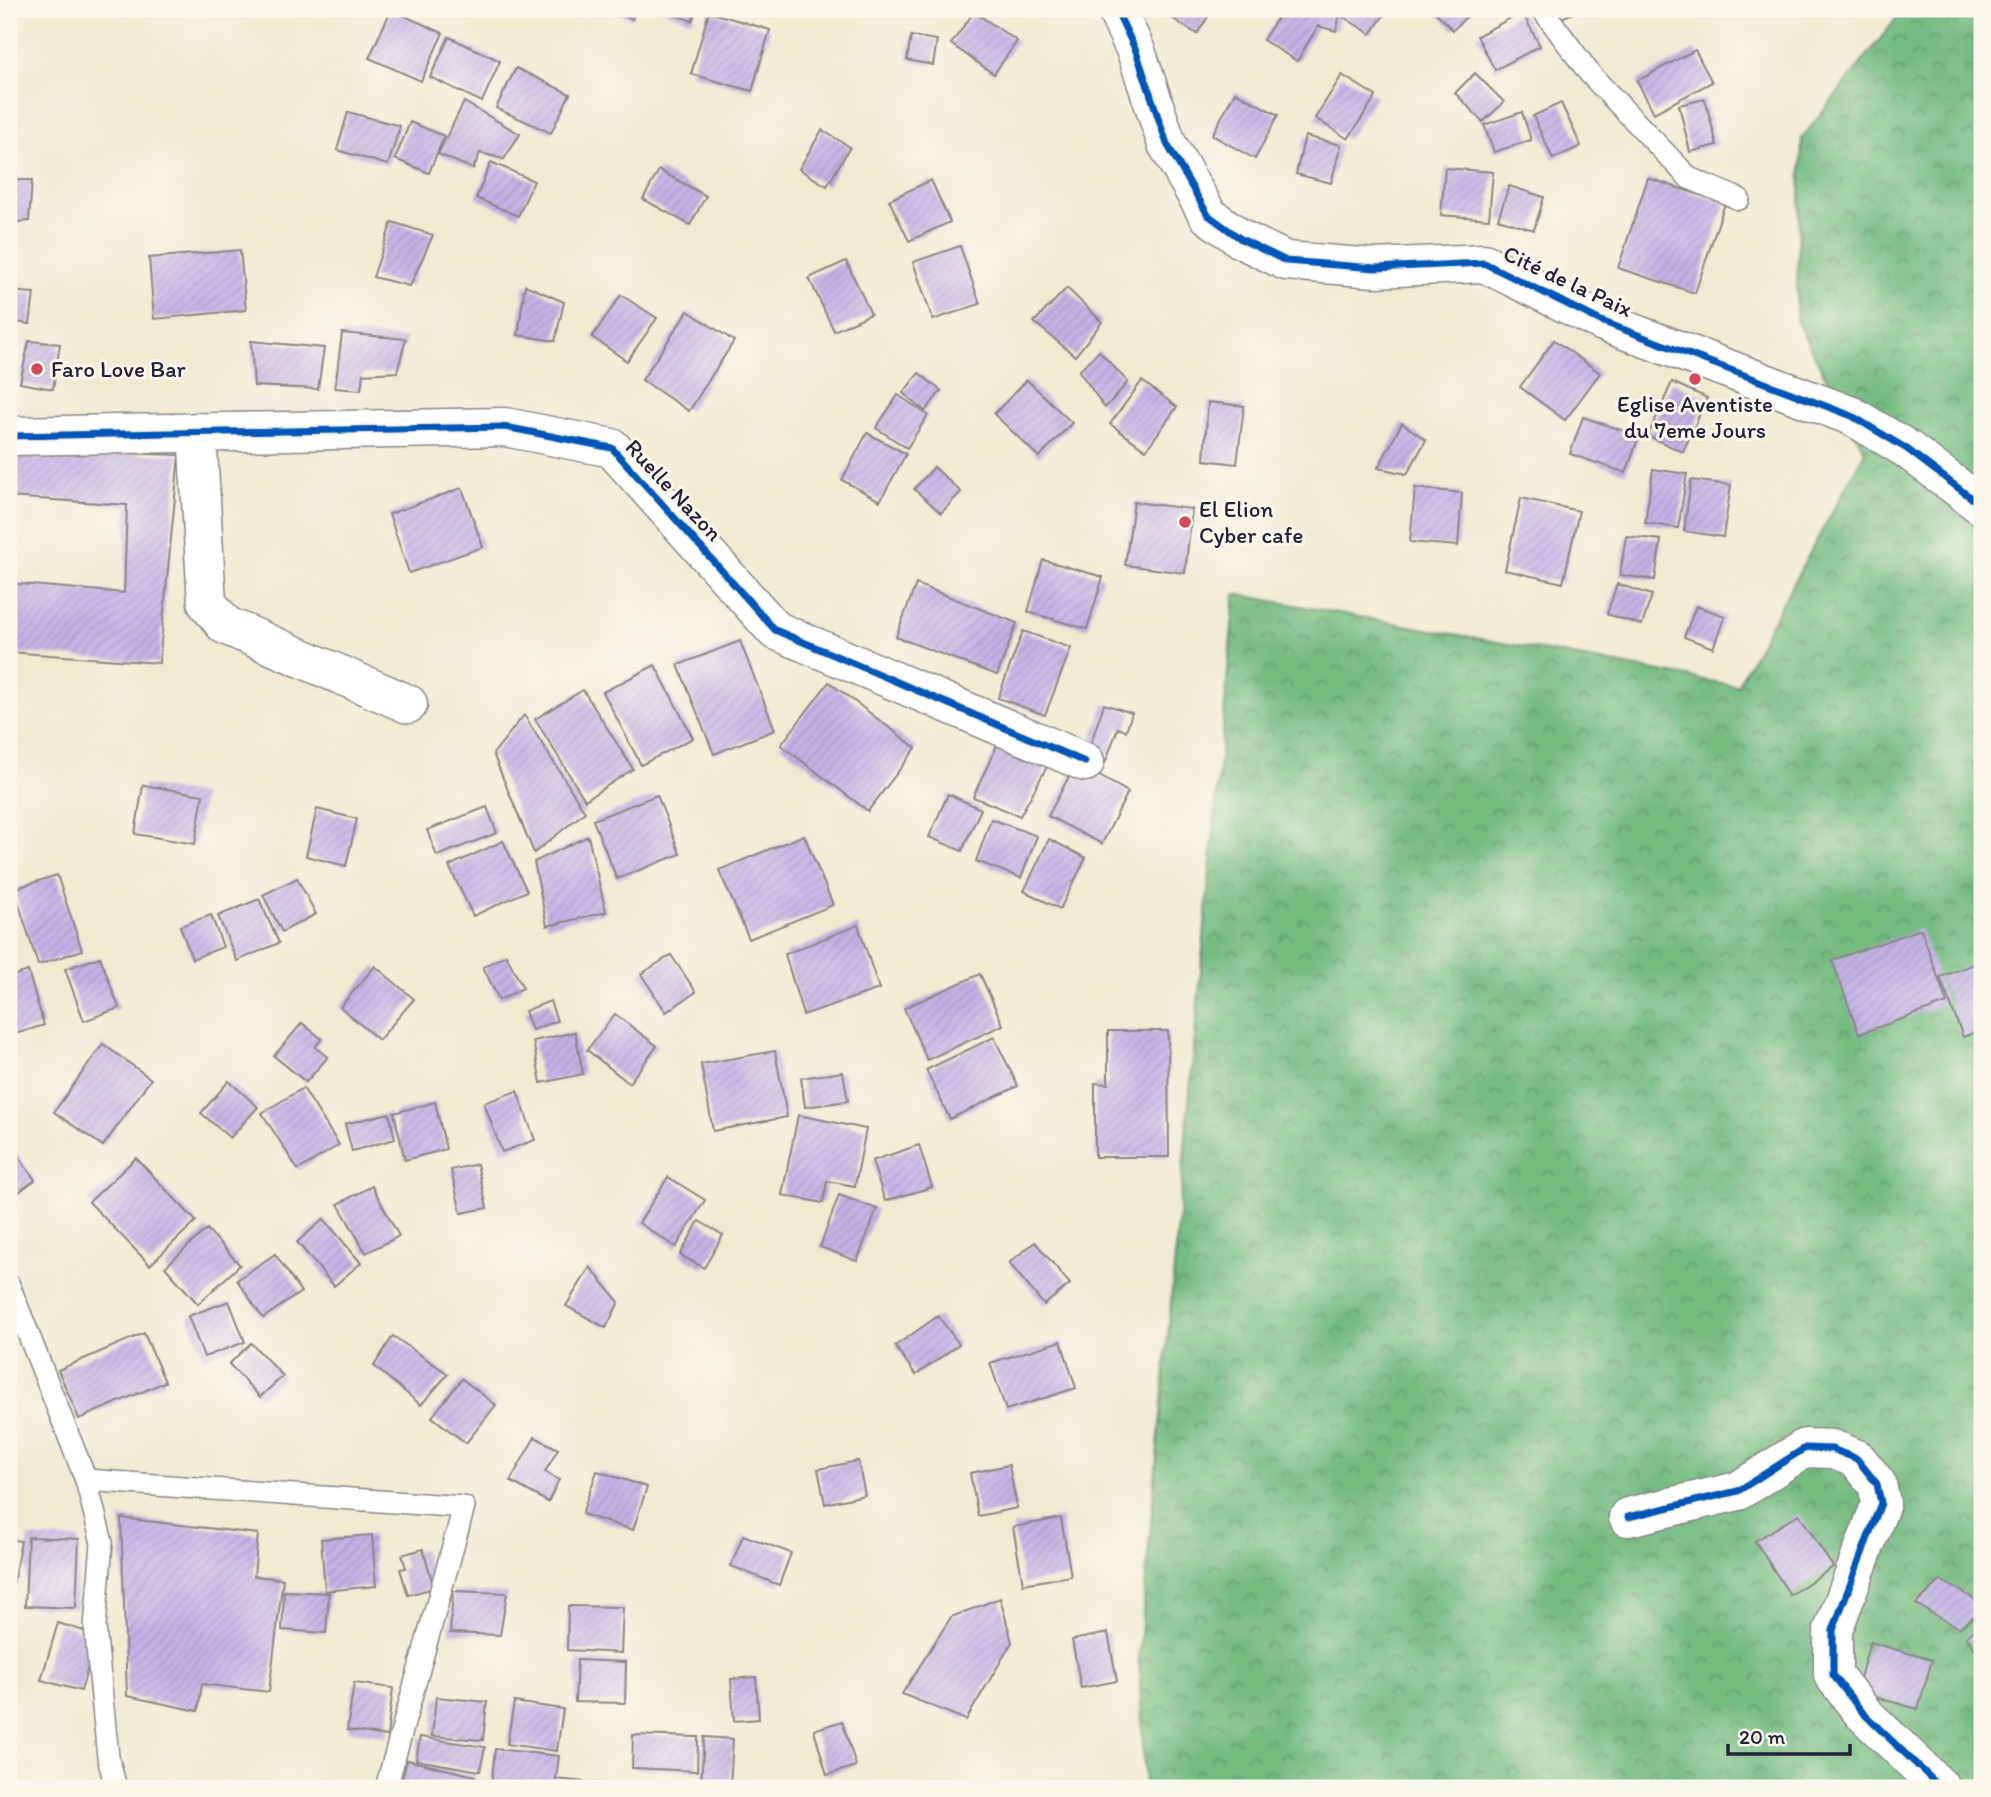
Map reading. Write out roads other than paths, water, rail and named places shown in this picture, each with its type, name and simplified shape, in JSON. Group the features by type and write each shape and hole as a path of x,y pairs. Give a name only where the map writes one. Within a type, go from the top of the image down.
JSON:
{"street":[{"name":"Cité de la Paix","path":"1116,9 1136,51 1167,144 1209,215 1241,239 1286,261 1375,268 1484,263 1601,321 1852,416 1907,449 1982,506"},
{"name":"Ruelle Nazon","path":"9,436 505,427 612,448 775,630 1086,762"},
{"path":"197,432 207,603 225,625 408,705"},
{"path":"1628,1517 1738,1492 1805,1448 1832,1449 1857,1460 1877,1484 1881,1503 1833,1630 1833,1675 1863,1713 1941,1788"}],"lane":[{"path":"1542,9 1590,74 1689,178 1738,199"},
{"path":"9,1285 86,1479 102,1543 95,1627 108,1757 116,1788"},
{"path":"86,1479 464,1507 386,1788"}],"place":[{"name":"Faro Love Bar","path":"37,369"},
{"name":"Eglise Aventiste du 7eme Jours","path":"1695,379"},
{"name":"El Elion Cyber cafe","path":"1185,522"}]}
